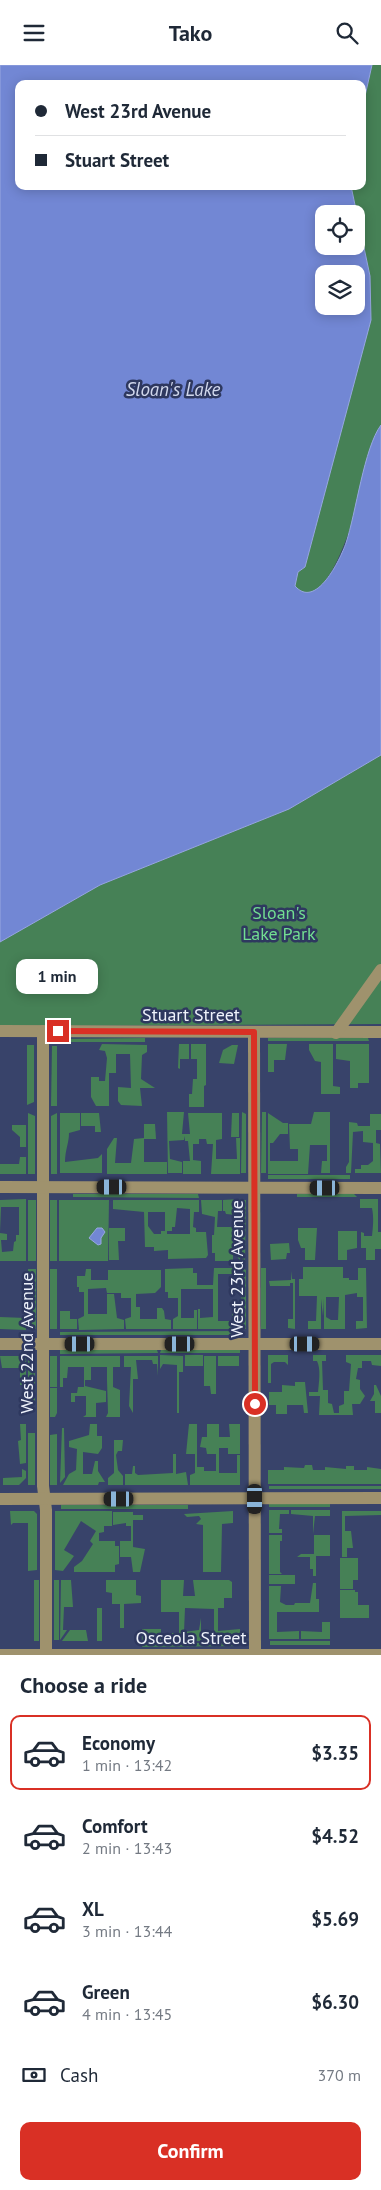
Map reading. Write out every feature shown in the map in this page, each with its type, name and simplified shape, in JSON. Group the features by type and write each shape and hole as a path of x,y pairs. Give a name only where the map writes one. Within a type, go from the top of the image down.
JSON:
{"street":[{"path":"336,1033 381,970"},
{"name":"Stuart Street","path":"0,1031 381,1032"},
{"name":"West 22nd Avenue","path":"43,1031 43,1344 46,1655"},
{"name":"West 23rd Avenue","path":"254,1032 255,1655"},
{"path":"0,1187 381,1188"},
{"path":"0,1344 381,1344"},
{"path":"0,1499 381,1499"},
{"name":"Osceola Street","path":"0,1655 381,1655"}],"green space":[{"path":"372,65 381,65 381,425 349,532 337,561 324,583 310,593 295,586 298,572 305,567 333,460 362,315 365,315 365,301 370,276 365,252 365,205 355,205 352,190 366,190 366,92"},
{"name":"Sloan's Lake Park","path":"381,755 381,1024 0,1026 0,942 100,885 289,809"},
{"path":"145,1038 145,1042 60,1042 60,1039"},
{"path":"268,1038 368,1038 369,1041 268,1041"},
{"path":"102,1044 147,1045 147,1052 142,1055 141,1079 155,1088 140,1088 142,1106 121,1105 118,1101 118,1087 131,1088 130,1054 116,1054 116,1073 109,1073 109,1106 96,1106 91,1097 91,1077 99,1077 99,1081 105,1081 107,1058 105,1051 99,1050"},
{"path":"179,1044 189,1044 189,1059 180,1059 180,1069 178,1068"},
{"path":"191,1044 206,1044 204,1107 189,1107 189,1094 192,1094 193,1079 197,1079 197,1059 191,1059"},
{"path":"268,1044 287,1044 285,1060 274,1060 274,1072 268,1072"},
{"path":"309,1044 333,1044 333,1086 340,1087 340,1094 321,1094 321,1062 315,1061 309,1050"},
{"path":"336,1044 369,1044 369,1083 358,1083 358,1088 350,1088 350,1061 336,1059"},
{"path":"27,1045 34,1045 34,1102 27,1105"},
{"path":"232,1045 238,1045 234,1064 219,1063 223,1050"},
{"path":"52,1046 57,1046 57,1106 51,1106"},
{"path":"167,1112 184,1112 182,1134 190,1134 188,1113 222,1113 222,1139 216,1140 216,1159 237,1159 236,1138 240,1138 240,1174 211,1174 213,1144 207,1144 206,1139 199,1139 199,1144 193,1144 193,1160 201,1161 201,1174 183,1174 183,1161 190,1161 188,1141 185,1141 185,1136 184,1140 169,1141 170,1159 182,1162 182,1173 168,1173"},
{"path":"242,1112 246,1114 246,1173 241,1173"},
{"path":"262,1112 266,1112 266,1173 261,1173"},
{"path":"314,1112 330,1112 330,1173 321,1173 322,1161 327,1161 327,1145 310,1145 308,1174 268,1174 268,1113 283,1123 288,1123 288,1134 280,1134 273,1143 270,1143 270,1161 298,1161 298,1149 290,1149 289,1124 311,1124"},
{"path":"28,1113 35,1116 35,1174 28,1174"},
{"path":"57,1113 57,1174 51,1174 51,1116"},
{"path":"60,1113 80,1113 80,1130 69,1133 65,1162 98,1158 102,1154 102,1173 60,1173"},
{"path":"81,1113 99,1113 101,1132 95,1132 95,1126 81,1126"},
{"path":"232,1113 239,1113 239,1137 231,1137"},
{"path":"370,1114 381,1114 381,1130 376,1130 376,1143 380,1144 381,1173 355,1173 355,1169 361,1169 361,1165 368,1165 373,1161 373,1143 363,1142 363,1131 353,1132 351,1173 346,1173 346,1167 349,1162 349,1122 357,1123 358,1126 370,1126"},
{"path":"144,1124 155,1124 156,1139 144,1139"},
{"path":"12,1125 26,1125 26,1147 20,1147 20,1137 12,1130"},
{"path":"114,1138 117,1138 115,1163 131,1163 134,1139 144,1138 144,1162 167,1162 167,1174 107,1174 107,1149"},
{"path":"20,1157 26,1157 26,1174 0,1174 0,1164 19,1164"},
{"path":"268,1175 350,1175 350,1179 268,1179"},
{"path":"73,1194 198,1194 199,1198 73,1197"},
{"path":"297,1194 354,1194 357,1197 297,1197"},
{"path":"26,1199 26,1261 0,1261 0,1233 7,1234 7,1240 1,1240 2,1252 13,1251 16,1235 19,1235 19,1207 1,1207 0,1232 0,1200"},
{"path":"240,1199 240,1261 237,1256 237,1215 226,1214 223,1211 223,1200"},
{"path":"360,1199 378,1199 378,1232 381,1232 381,1249 375,1249 375,1260 366,1260 366,1248 361,1248 361,1232 364,1233 364,1236 372,1236 373,1219 372,1208 360,1208"},
{"path":"28,1200 36,1200 36,1261 28,1261"},
{"path":"50,1200 57,1200 57,1261 50,1261"},
{"path":"59,1200 109,1200 108,1261 59,1261"},
{"path":"113,1200 199,1200 199,1212 194,1212 193,1227 196,1228 196,1232 206,1232 208,1255 206,1258 168,1259 168,1250 154,1251 154,1247 145,1247 144,1212 113,1209","holes":["177,1208 190,1209 190,1234 167,1234 167,1231 172,1231 172,1227 175,1227","148,1212 165,1212 165,1231 161,1231 161,1234 154,1234 148,1226"]},
{"path":"201,1200 222,1200 222,1211 218,1211 217,1227 233,1227 233,1261 215,1261 215,1253 212,1253 212,1235 214,1235 215,1217 202,1214"},
{"path":"242,1200 246,1200 245,1261 242,1260"},
{"path":"109,1228 125,1228 125,1241 118,1241 119,1260 109,1260"},
{"path":"298,1228 317,1228 315,1260 305,1260 305,1248 301,1248 298,1240"},
{"path":"338,1231 357,1231 357,1248 347,1250 347,1260 338,1260"},
{"path":"289,1243 290,1253 287,1253 286,1259 271,1260 270,1244"},
{"path":"303,1267 343,1267 343,1278 349,1278 349,1280 358,1280 358,1268 366,1268 367,1328 356,1329 356,1321 363,1321 363,1297 357,1297 357,1293 345,1295 345,1329 324,1329 324,1299 323,1316 321,1299 321,1329 308,1329 308,1321 316,1321 317,1296 299,1296 299,1279 303,1279","holes":["326,1297 339,1297 338,1320 331,1320 326,1317"]},
{"path":"193,1268 193,1273 197,1273 197,1285 213,1285 214,1268 240,1268 240,1283 233,1283 232,1274 218,1274 218,1321 232,1321 232,1312 239,1311 239,1329 198,1329 198,1309 200,1309 200,1318 213,1317 213,1289 181,1289 181,1318 194,1318 194,1310 197,1310 197,1329 173,1329 173,1319 178,1316 178,1298 168,1298 168,1292 165,1292 165,1269"},
{"path":"242,1268 246,1270 246,1329 241,1329"},
{"path":"261,1268 266,1268 266,1329 261,1329"},
{"path":"28,1269 36,1269 36,1329 28,1329"},
{"path":"50,1269 57,1269 57,1329 50,1329"},
{"path":"86,1269 91,1269 91,1280 108,1280 108,1270 161,1270 161,1287 155,1293 136,1294 136,1307 140,1307 140,1319 157,1319 157,1308 162,1308 165,1319 171,1320 171,1329 126,1329 125,1319 131,1317 131,1298 121,1298 121,1293 107,1293 106,1288 88,1289 88,1314 107,1314 107,1294 114,1294 117,1318 124,1320 124,1329 79,1330 78,1319 84,1316 84,1292 79,1292 77,1276 85,1276"},
{"path":"291,1271 292,1279 295,1279 295,1329 288,1328 288,1319 293,1319 293,1283 290,1283 290,1286 270,1286 269,1281 291,1280"},
{"path":"60,1311 70,1311 70,1319 77,1319 77,1329 60,1329"},
{"path":"0,1317 26,1318 26,1330 0,1329"},
{"path":"240,1331 240,1335 60,1335 60,1332"},
{"path":"60,1350 157,1350 158,1353 60,1354"},
{"path":"161,1350 240,1350 240,1353 160,1353"},
{"path":"160,1355 183,1356 183,1372 179,1372 179,1413 177,1413 177,1365 163,1364 160,1369"},
{"path":"185,1355 203,1355 203,1366 185,1366"},
{"path":"268,1355 288,1355 288,1365 285,1362 274,1362 271,1364 271,1383 268,1383"},
{"path":"313,1355 326,1355 326,1361 322,1361 323,1390 328,1390 328,1403 332,1404 334,1413 339,1413 339,1406 344,1404 344,1391 349,1391 351,1364 346,1362 346,1355 381,1355 381,1366 372,1365 371,1361 362,1361 362,1368 358,1368 356,1379 360,1380 360,1389 365,1396 360,1404 352,1404 353,1415 319,1415 320,1396 309,1396 309,1392 318,1392 319,1384 319,1368 317,1361 313,1361"},
{"path":"0,1356 26,1356 26,1385 20,1385 20,1368 2,1368"},
{"path":"28,1356 35,1356 35,1405 28,1405"},
{"path":"50,1356 57,1356 57,1387 50,1387"},
{"path":"60,1356 120,1356 120,1367 113,1367 113,1380 107,1380 107,1367 91,1367 91,1380 85,1380 85,1386 106,1391 106,1402 96,1403 96,1417 83,1417 86,1415 86,1396 75,1396 75,1402 71,1402 71,1393 77,1393 78,1387 84,1387 84,1367 68,1367 67,1378 63,1378 63,1387 60,1387"},
{"path":"124,1356 158,1356 158,1376 157,1364 153,1364 152,1360 136,1360 138,1379 133,1379 133,1413 129,1406 131,1367 124,1367"},
{"path":"204,1356 216,1356 216,1394 211,1394 210,1386 204,1386"},
{"path":"218,1356 239,1356 239,1366 218,1366"},
{"path":"107,1380 113,1380 113,1387 120,1390 120,1417 106,1417 108,1413"},
{"path":"295,1382 305,1382 308,1413 304,1413 303,1405 287,1405 287,1414 276,1414 276,1405 269,1405 269,1392 282,1392 282,1385 295,1386"},
{"path":"374,1385 376,1385 381,1396 381,1413 375,1413 375,1401 370,1401 374,1394"},
{"path":"50,1388 57,1388 57,1413 55,1417 50,1417"},
{"path":"20,1424 26,1424 26,1463 20,1464 18,1441 21,1440"},
{"path":"90,1424 97,1424 97,1436 102,1436 102,1448 98,1454 83,1452 83,1474 92,1474 95,1461 98,1461 98,1471 105,1482 99,1482 98,1485 63,1485 69,1474 76,1470 77,1449 69,1447 69,1441 89,1435"},
{"path":"189,1424 197,1424 197,1467 204,1467 204,1471 216,1471 216,1454 207,1454 206,1448 200,1447 202,1437 207,1437 207,1424 219,1424 219,1437 230,1437 229,1424 240,1424 240,1454 228,1454 228,1448 219,1448 219,1473 237,1473 237,1455 240,1455 240,1485 190,1485 190,1475 195,1473 195,1454 186,1454"},
{"path":"62,1428 64,1428 65,1477 60,1483"},
{"path":"28,1433 35,1433 35,1485 28,1485"},
{"path":"57,1434 57,1485 50,1485 50,1435"},
{"path":"114,1440 123,1440 122,1451 118,1451 116,1455 118,1470 123,1476 123,1485 108,1485 108,1478 114,1473"},
{"path":"173,1454 176,1454 176,1474 186,1472 188,1485 125,1485 125,1474 132,1474 133,1466 135,1466 135,1473 138,1475 173,1473"},
{"path":"305,1465 312,1465 313,1470 325,1470 325,1467 346,1469 346,1466 354,1466 354,1470 367,1470 367,1467 381,1469 381,1484 268,1484 268,1470 284,1470 284,1467 304,1468"},
{"path":"22,1469 26,1471 26,1478 19,1485 3,1485 3,1478 22,1477"},
{"path":"269,1486 381,1486 381,1489 269,1489"},
{"path":"269,1504 330,1504 330,1507 269,1507"},
{"path":"61,1505 188,1505 188,1509 61,1509"},
{"path":"269,1510 289,1510 289,1514 280,1514 279,1529 282,1529 282,1533 269,1533"},
{"path":"291,1510 330,1510 330,1516 315,1516 313,1534 313,1516 291,1514"},
{"path":"10,1511 34,1511 37,1514 37,1570 28,1571 28,1523 13,1523 11,1525"},
{"path":"55,1511 112,1511 112,1526 104,1526 104,1532 99,1533 99,1541 115,1541 115,1546 119,1546 119,1564 115,1565 115,1572 74,1572 74,1567 82,1561 93,1544 90,1541 96,1531 81,1521 64,1550 74,1556 63,1571 55,1570"},
{"path":"233,1511 233,1523 222,1524 221,1572 203,1572 203,1525 196,1524 201,1519 199,1516 187,1517 184,1514"},
{"path":"342,1511 381,1511 381,1515 345,1516 345,1531 351,1531 353,1548 347,1548 347,1557 342,1557"},
{"path":"113,1512 133,1512 133,1515 143,1515 143,1520 133,1520 133,1547 145,1549 140,1572 133,1572 131,1557 120,1557 120,1541 131,1541 131,1526 126,1526 126,1523 113,1525"},
{"path":"269,1535 282,1535 282,1541 280,1541 280,1572 282,1574 269,1574"},
{"path":"314,1535 330,1535 330,1556 316,1556 316,1576 313,1576 313,1569 310,1569 310,1557 297,1557 301,1554 314,1554"},
{"path":"340,1558 358,1558 358,1580 353,1580 353,1589 340,1589"},
{"path":"269,1575 295,1575 295,1584 269,1584"},
{"path":"34,1580 39,1580 39,1641 34,1641"},
{"path":"54,1580 59,1580 59,1640 54,1640"},
{"path":"61,1580 71,1580 73,1607 64,1607 63,1630 67,1630 60,1640"},
{"path":"106,1580 136,1580 136,1595 141,1596 141,1603 124,1604 124,1628 120,1628 120,1604 112,1604 112,1593 106,1592"},
{"path":"161,1580 184,1580 183,1596 195,1596 193,1580 229,1580 232,1582 232,1598 224,1598 224,1608 218,1608 218,1631 240,1629 240,1641 172,1641 172,1633 179,1633 179,1612 161,1612","holes":["185,1608 214,1609 214,1635 201,1635 201,1618 199,1630 184,1632"]},
{"path":"313,1583 316,1583 316,1599 319,1599 319,1612 277,1612 277,1632 299,1631 299,1639 269,1639 269,1586 281,1586 280,1602 286,1605 294,1605 295,1603 310,1603"},
{"path":"340,1590 355,1590 355,1592 358,1592 358,1605 369,1605 369,1618 340,1618"},
{"path":"97,1608 102,1608 102,1641 97,1641"},
{"path":"322,1622 330,1622 330,1639 301,1639 301,1631 322,1632"},
{"path":"142,1629 161,1629 161,1641 142,1641"},
{"path":"70,1630 86,1630 88,1641 62,1641"},
{"path":"270,1641 330,1641 330,1645 270,1645"},
{"path":"142,1643 240,1643 240,1646 142,1647"}],"water":[{"name":"Sloan's Lake","path":"0,65 372,65 366,92 366,80 15,80 15,190 352,190 355,205 315,205 315,255 365,255 365,252 370,276 371,320 305,567 298,572 295,586 303,592 311,592 326,580 333,570 346,543 365,465 375,435 381,425 381,755 289,809 100,885 0,942"},
{"path":"97,1228 102,1228 105,1232 101,1238 101,1244 98,1245 89,1238"}],"route":[{"path":"58,1031 254,1032 253,1330 255,1404"}]}
